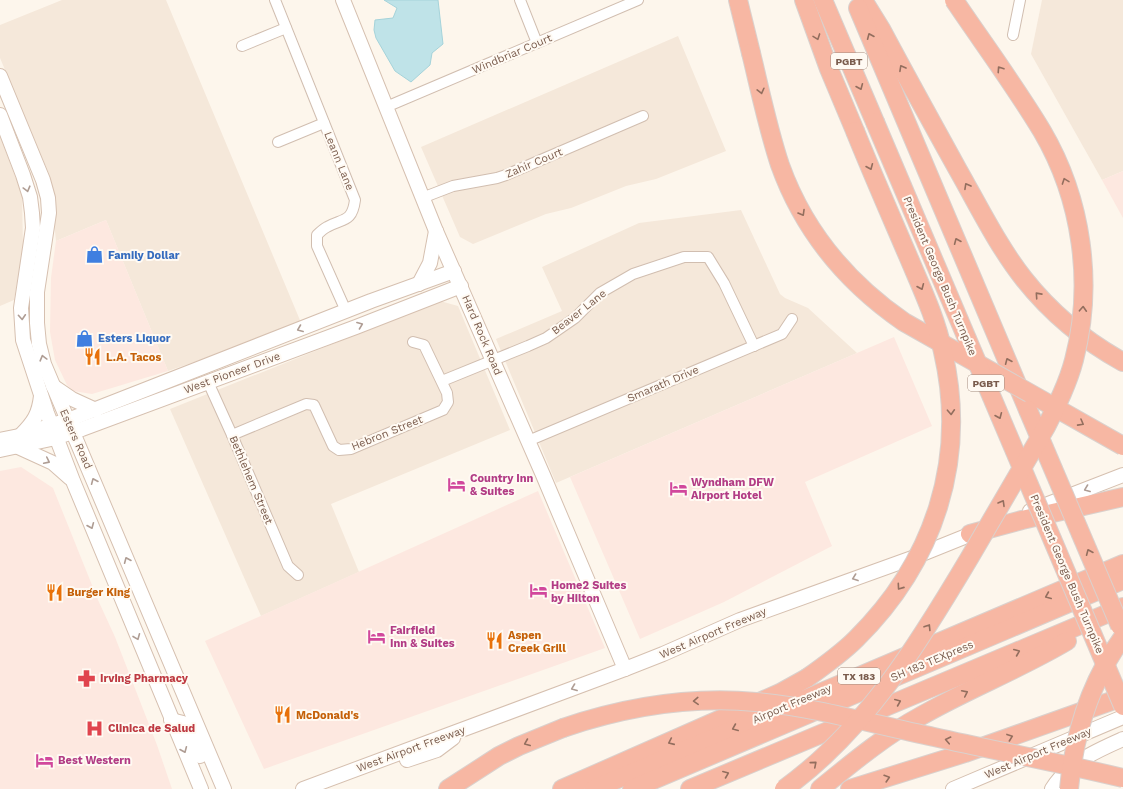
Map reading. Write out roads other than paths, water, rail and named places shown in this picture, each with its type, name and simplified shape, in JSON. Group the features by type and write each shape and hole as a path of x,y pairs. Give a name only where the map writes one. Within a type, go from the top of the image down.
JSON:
{"highway":[{"path":"738,0 780,164 799,208 821,245 848,276 876,301 904,322 1123,446"},
{"path":"562,789 780,693 807,678 833,659 855,641 875,620 904,581 918,558 931,529 941,500 951,447 952,419 950,387 943,351 933,315 829,69 804,0"},
{"name":"President George Bush Turnpike","path":"823,0 1123,706"},
{"name":"PGBT","path":"854,0 1123,633"},
{"path":"863,0 881,29 993,233 1024,279 1056,314 1076,331 1095,345 1123,362"},
{"path":"784,789 842,739 882,693 918,643 1046,427 1062,396 1074,361 1079,339 1083,307 1083,262 1080,238 1063,177 1042,131 954,0"},
{"path":"970,534 1022,520 1123,497"},
{"name":"Airport Freeway","path":"594,789 1123,564"},
{"name":"SH 183 TEXpress","path":"632,789 1123,580"},
{"name":"SH 183 TEXpress","path":"655,789 1123,591"},
{"path":"820,789 871,748 919,716 1044,655 1123,608"},
{"path":"690,789 1123,608"},
{"path":"1070,789 1071,772 1081,723 1089,699 1101,673 1123,637"},
{"path":"850,789 965,753 1123,697"},
{"path":"448,789 499,756 563,728 620,711 649,706 706,701 757,702 837,716 1123,778"}],"main road":[{"name":"Hard Rock Road","path":"343,0 422,198 625,669"},
{"name":"Esters Road","path":"0,76 43,180 48,198 49,213 37,292 39,344 44,364 221,781"},
{"name":"Esters Road","path":"0,115 24,175 30,197 33,228 21,308 23,340 54,432 73,481 198,786"},
{"path":"15,152 28,145"},
{"path":"419,284 430,263 436,231"},
{"name":"West Pioneer Drive","path":"71,426 96,410 346,311 454,272"},
{"name":"West Pioneer Drive","path":"0,450 18,442 54,432 208,382 461,286"},
{"path":"276,356 286,346 345,320 346,311"},
{"path":"174,394 183,385 221,365 222,360"},
{"path":"53,386 72,400 96,410"},
{"path":"41,395 40,406 36,417 18,442 53,463 73,481"},
{"name":"West Pioneer Drive","path":"0,440 18,442"},
{"name":"West Airport Freeway","path":"303,789 625,669 740,620 912,558 1123,475"},
{"path":"124,604 142,596"},
{"path":"124,604 132,606 139,613 153,636 164,648"},
{"path":"171,720 191,712"},
{"name":"West Airport Freeway","path":"953,789 1123,717"},
{"path":"171,720 183,723 205,767 233,789"},
{"path":"330,789 436,750 464,729"},
{"path":"1052,789 1066,772 1083,758 1123,739"}],"street":[{"name":"Leann Lane","path":"275,0 355,200 354,211 348,218 325,227 316,235 317,246 346,311"},
{"path":"520,0 537,43"},
{"name":"Windbriar Court","path":"386,107 638,0"},
{"path":"1013,35 1020,0"},
{"path":"242,46 286,28"},
{"name":"Zahir Court","path":"422,198 453,186 506,175 643,116"},
{"path":"278,142 324,123"},
{"name":"Beaver Lane","path":"493,360 546,338 575,318 600,293 633,274 684,258 708,257 724,282 754,346"},
{"name":"Smarath Drive","path":"528,441 782,334 792,319"},
{"name":"Hebron Street","path":"232,435 306,404 314,405 316,408 333,446 339,450 351,449 443,410 448,402 448,398 442,381 424,345 413,342"},
{"path":"442,381 493,360"},
{"name":"Bethlehem Street","path":"208,382 288,566 298,575"}],"water":[{"path":"384,0 438,0 443,44 432,53 430,65 411,82 395,71 376,38 374,30 375,20 393,18 397,8"}],"place":[{"name":"Family Dollar","path":"95,255"},
{"name":"Esters Liquor","path":"85,338"},
{"name":"L.A. Tacos","path":"93,357"},
{"name":"Country Inn & Suites","path":"457,484"},
{"name":"Wyndham DFW Airport Hotel","path":"678,488"},
{"name":"Home2 Suites by Hilton","path":"538,591"},
{"name":"Burger King","path":"54,592"},
{"name":"Fairfield Inn & Suites","path":"377,636"},
{"name":"Aspen Creek Grill","path":"495,641"},
{"name":"Irving Pharmacy","path":"87,678"},
{"name":"McDonald's","path":"283,715"},
{"name":"Clinica de Salud","path":"95,728"},
{"name":"Best Western","path":"45,760"}]}
